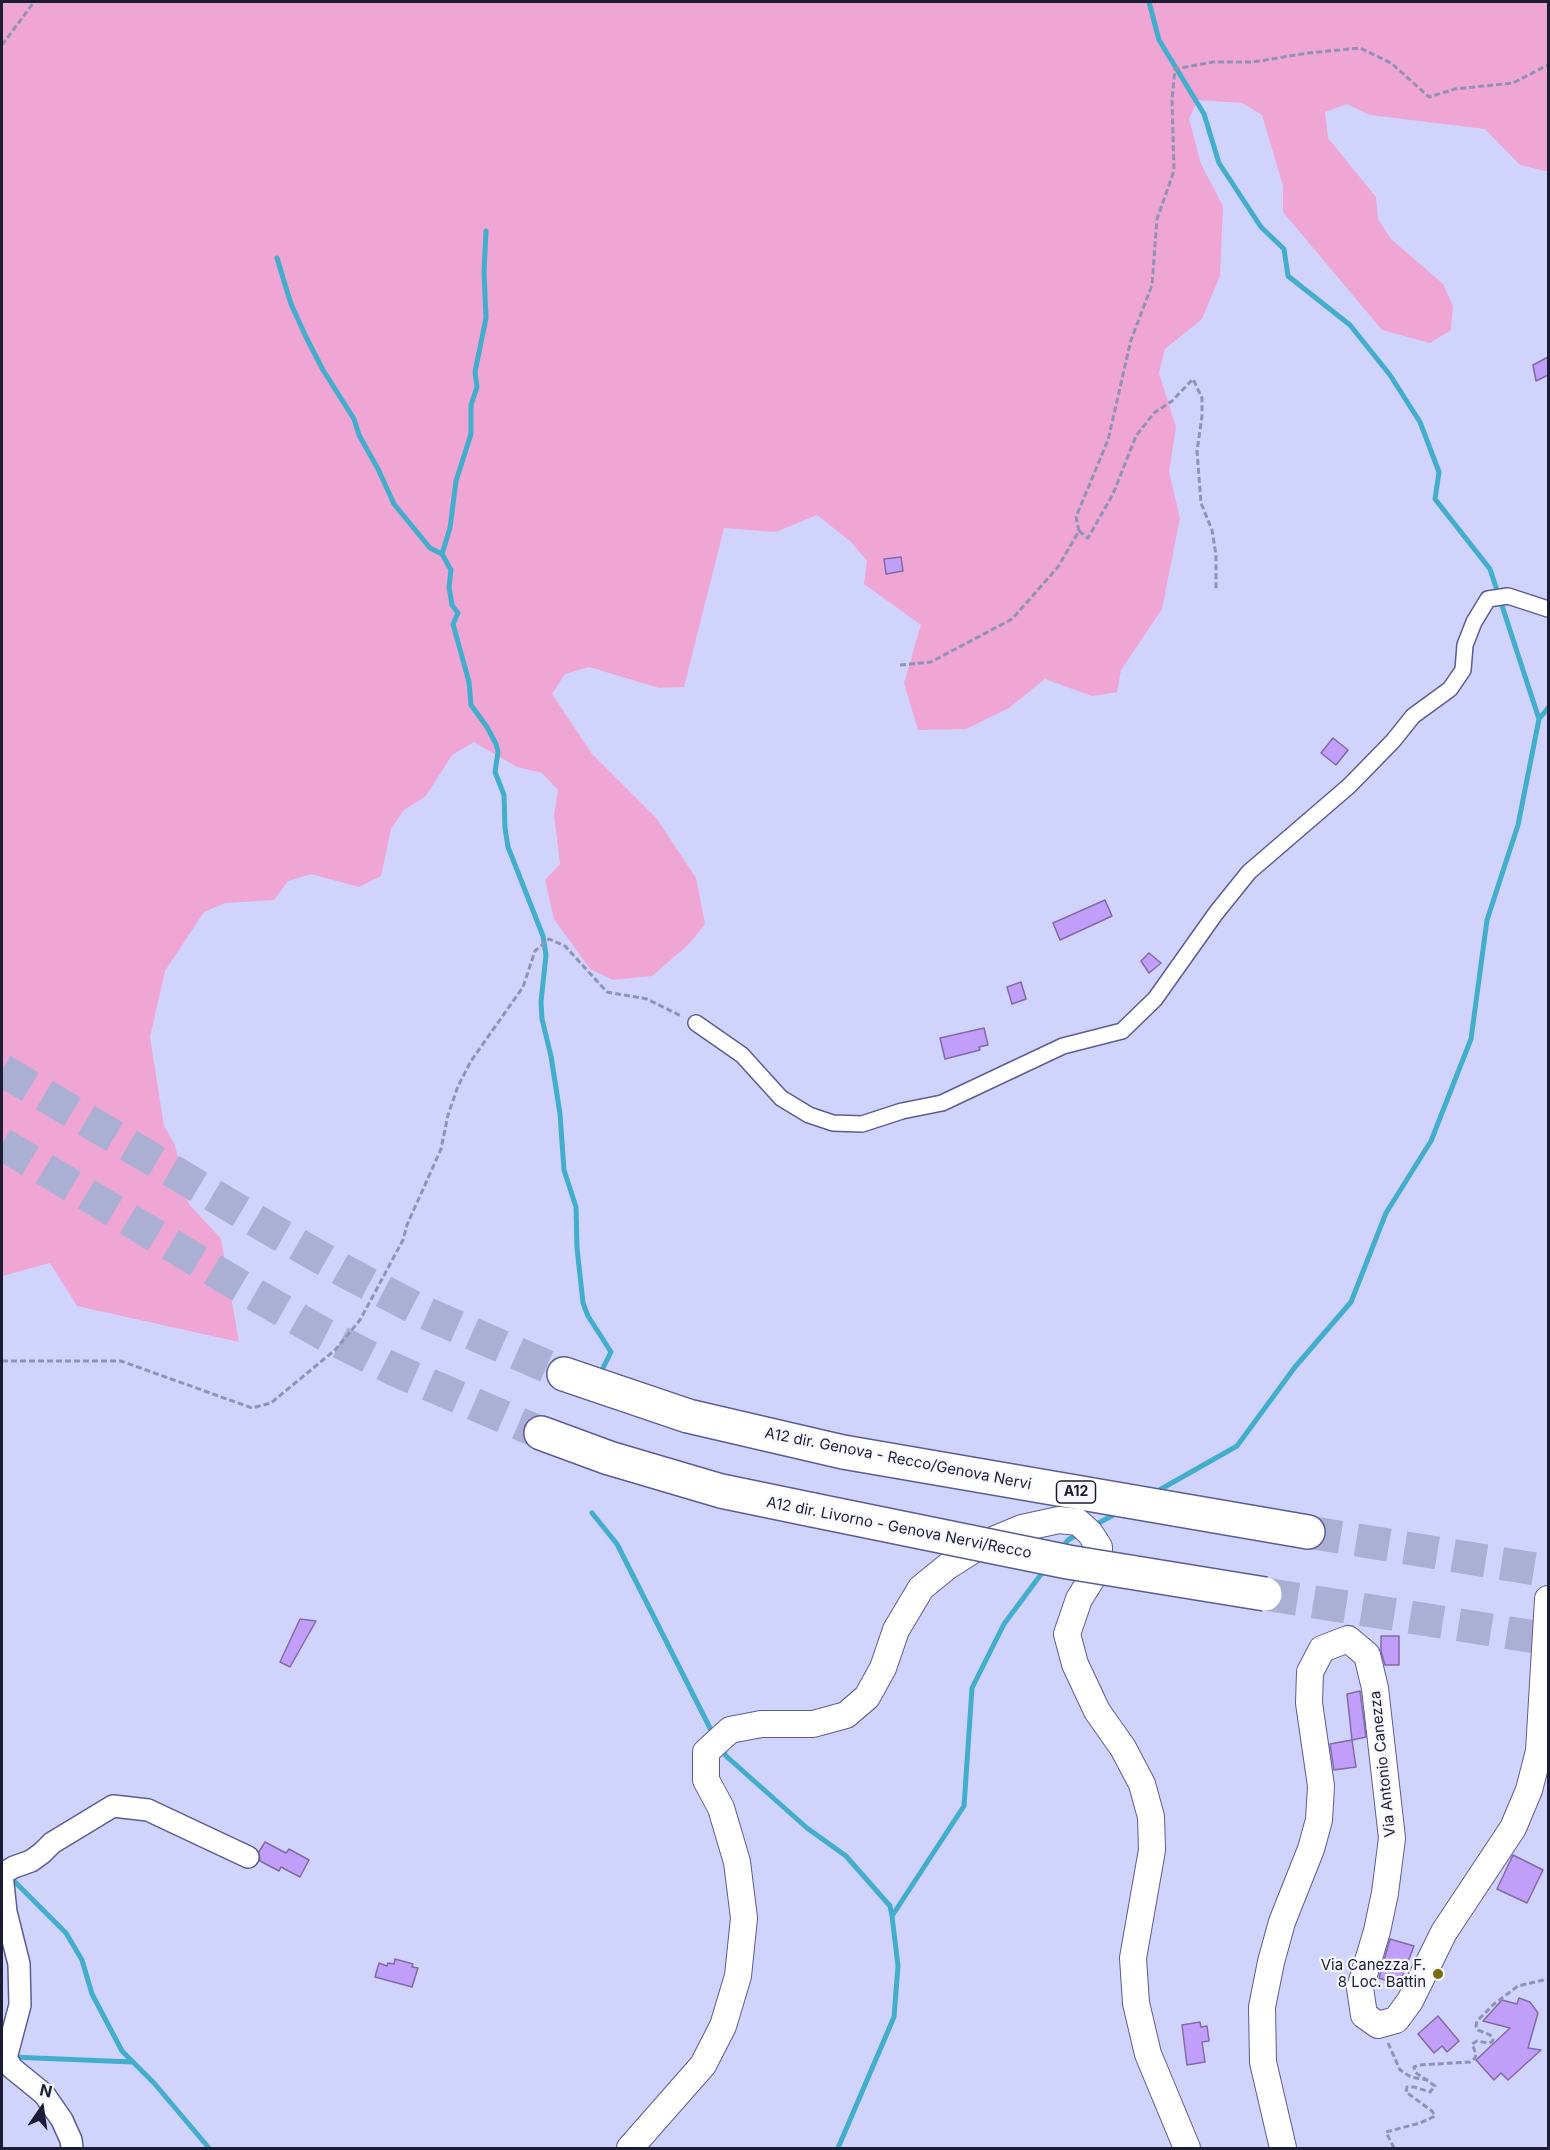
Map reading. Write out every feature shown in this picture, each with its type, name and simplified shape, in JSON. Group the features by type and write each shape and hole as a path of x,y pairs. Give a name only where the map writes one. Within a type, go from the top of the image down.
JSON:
{"highway":[{"name":"A12 dir. Genova - Recco/Genova Nervi","path":"564,1374 688,1416 843,1452 1308,1532"},
{"name":"A12 dir. Livorno - Genova Nervi/Recco","path":"541,1433 609,1458 721,1491 1068,1562 1265,1594"}],"street":[{"path":"696,1023 742,1055 781,1098 809,1115 833,1123 862,1124 902,1111 942,1103 1063,1046 1122,1031 1155,999 1216,913 1249,872 1349,786 1393,741 1413,716 1450,689 1462,669 1465,645 1474,622 1488,599 1508,596 1548,609"},
{"path":"630,2148 704,2064 723,2026 738,1976 744,1917 737,1862 721,1808 706,1780 706,1752 730,1730 761,1724 813,1724 846,1715 867,1697 883,1668 896,1630 921,1588 948,1566 981,1545 1022,1528 1059,1520 1078,1522 1090,1533 1099,1547 1099,1567 1079,1599 1066,1634 1075,1664 1097,1711 1123,1748 1142,1784 1151,1817 1152,1850 1133,1958 1136,2003 1148,2054 1187,2148"},
{"path":"1378,2025 1396,2020 1410,2001 1444,1932 1513,1828 1529,1790 1539,1750 1548,1599"},
{"name":"Via Antonio Canezza","path":"1283,2148 1263,2062 1262,2007 1282,1922 1311,1849 1319,1820 1321,1786 1309,1703 1310,1672 1322,1649 1348,1639 1367,1655 1375,1688 1392,1838 1385,1893 1377,1931 1360,1988 1364,2015 1378,2025"},
{"path":"72,2148 62,2120 44,2094 12,2068 6,2058 20,2005 19,1964 6,1912 2,1874 31,1860 52,1843 114,1806 148,1810 248,1857"}],"path":[{"path":"2,45 34,2"},
{"path":"1216,589 1216,555 1212,530 1201,503 1197,451 1202,398 1193,379 1172,401 1154,412 1136,436 1113,495 1098,525 1088,538 1079,531 1076,516 1108,440 1131,340 1152,285 1157,219 1173,171 1172,99 1175,69 1213,62 1253,62 1360,48 1391,63 1429,97 1455,89 1513,83 1548,65"},
{"path":"900,665 931,662 1012,618 1058,567 1079,531"},
{"path":"2,1361 121,1361 252,1408 271,1403 335,1350 360,1320 403,1240 407,1225 441,1149 448,1115 458,1086 471,1061 523,987 535,951 549,939 565,946 607,992 647,999 696,1023"},
{"path":"1394,2148 1386,2132 1420,2123 1435,2116 1432,2111 1406,2092 1407,2087 1414,2087 1430,2092 1435,2086 1415,2072 1414,2067 1470,2062 1476,2054 1472,2044 1477,2041 1488,2043 1493,2039 1490,2035 1478,2030 1477,2021 1494,2004 1518,1986 1548,1979"},
{"path":"1378,2025 1400,2070 1411,2077 1430,2081"}],"shaded area":[{"path":"2,2 1548,2 1548,170 1520,165 1485,129 1370,115 1347,104 1325,112 1328,138 1376,197 1378,219 1391,239 1443,284 1453,306 1451,330 1430,343 1382,330 1283,212 1283,186 1262,115 1242,103 1198,100 1189,119 1201,164 1223,206 1220,276 1202,319 1165,349 1159,373 1176,427 1169,472 1180,518 1162,609 1121,670 1117,692 1092,696 1045,679 1009,708 966,729 918,730 904,683 921,625 864,584 867,561 851,542 817,515 776,532 724,528 684,687 659,688 589,667 565,674 552,694 592,754 657,819 696,878 705,924 689,944 652,976 613,980 590,969 554,919 545,880 560,864 554,815 558,790 542,773 517,767 474,742 452,755 426,796 404,810 391,829 381,876 359,887 311,874 288,881 274,900 225,903 204,912 165,971 150,1037 164,1126 175,1145 189,1204 221,1239 239,1342 77,1306 50,1263 2,1276"}],"building":[{"path":"1548,357 1548,375 1536,381 1533,365"},
{"path":"901,557 903,571 886,574 884,559"},
{"path":"1333,738 1348,750 1336,765 1321,753"},
{"path":"1105,900 1112,916 1060,940 1053,923"},
{"path":"1149,953 1161,963 1149,973 1141,961"},
{"path":"1021,982 1026,999 1012,1004 1007,987"},
{"path":"984,1028 988,1045 979,1047 980,1050 945,1059 940,1038"},
{"path":"300,1619 316,1621 290,1667 280,1662"},
{"path":"1381,1636 1399,1636 1399,1665 1385,1665 1381,1651"},
{"path":"1360,1691 1366,1737 1352,1740 1347,1694"},
{"path":"1352,1740 1356,1767 1334,1770 1330,1744"},
{"path":"265,1842 286,1853 289,1849 309,1860 300,1877 281,1867 279,1871 260,1861 259,1852"},
{"path":"1513,1855 1543,1870 1527,1903 1497,1889"},
{"path":"1390,1939 1414,1946 1399,1985 1379,1978"},
{"path":"395,1959 413,1964 412,1967 418,1968 412,1987 375,1977 379,1963 387,1966 388,1963 394,1964"},
{"path":"1519,1998 1530,2002 1538,2013 1528,2048 1541,2050 1508,2080 1501,2073 1494,2080 1476,2060 1510,2028 1483,2021 1502,2000 1517,2004"},
{"path":"1438,2016 1459,2041 1447,2052 1442,2046 1434,2053 1418,2034"},
{"path":"1200,2022 1201,2027 1207,2026 1209,2041 1202,2042 1205,2062 1187,2065 1182,2025"}],"waterway":[{"path":"1149,2 1159,40 1204,114 1219,163 1261,227 1284,249 1288,276 1350,325 1390,375 1420,422 1439,472 1435,499 1490,569 1539,719 1518,825 1487,920 1471,1039 1431,1141 1386,1213 1351,1302 1295,1367 1237,1446 1154,1493"},
{"path":"442,554 450,528 456,481 471,434 471,405 477,387 475,372 486,318 484,272 486,231"},
{"path":"277,258 291,304 306,337 323,370 354,419 359,435 394,504 430,548 442,554 451,570 449,587 452,605 458,613 453,624 469,682 471,705 496,744 498,752 495,772 504,795 508,847 543,936 546,955 541,1002 542,1019 551,1056 560,1114 564,1170 576,1207 577,1248 583,1303 588,1316 611,1352 602,1370"},
{"path":"1539,719 1548,708"},
{"path":"592,1513 617,1544 713,1734"},
{"path":"1093,1526 1117,1513"},
{"path":"1060,1550 1068,1540 1080,1533"},
{"path":"838,2148 894,2017 898,1966 892,1916 964,1806 972,1688 1004,1624 1045,1569"},
{"path":"721,1747 726,1756 807,1828 846,1856 890,1906 892,1916"},
{"path":"10,1877 66,1933 82,1960 92,1994 122,2051 154,2083 209,2148"},
{"path":"12,2057 132,2062"}],"tunnel":[{"path":"2,1070 346,1272 419,1310 564,1374"},
{"path":"2,1144 322,1333 393,1369 541,1433"},
{"path":"1308,1532 1548,1571"},
{"path":"1265,1594 1548,1639"}],"place":[{"name":"Via Canezza F. 8 Loc. Battin","path":"1438,1974"}]}
